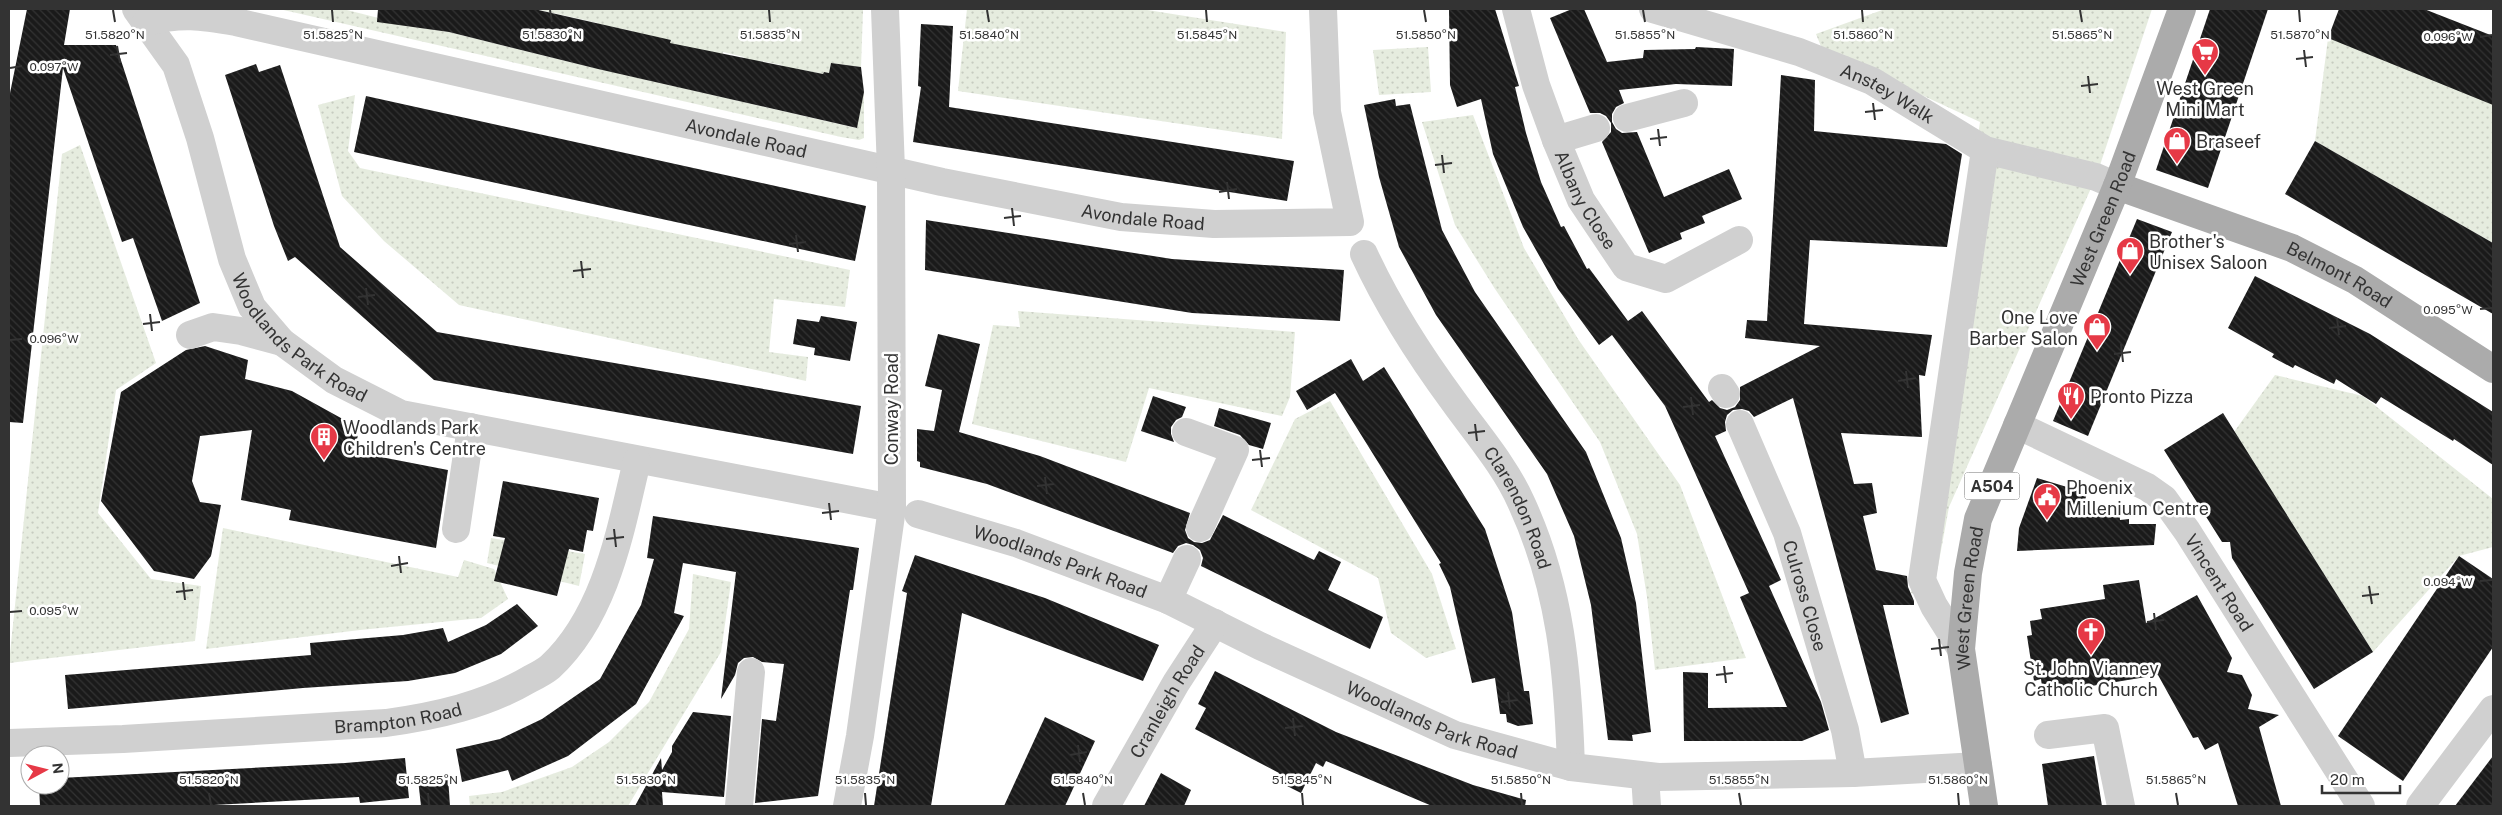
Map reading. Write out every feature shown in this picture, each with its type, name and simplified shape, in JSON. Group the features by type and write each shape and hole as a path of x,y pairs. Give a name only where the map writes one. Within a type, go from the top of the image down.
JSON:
{"main road":[{"name":"West Green Road","path":"1984,806 1962,649 1968,573 1978,519 2118,186 2182,9"},
{"name":"Belmont Road","path":"2118,186 2292,248 2355,280 2493,369"}],"street":[{"name":"Conway Road","path":"847,806 849,805 860,736 892,508 891,170 885,9"},
{"name":"Avondale Road","path":"141,15 168,17 191,15 236,22 942,182 1121,217 1214,224 1350,222 1327,112 1323,9"},
{"name":"Albany Close","path":"1516,9 1536,85 1581,200 1626,267 1666,279 1739,240"},
{"name":"Anstey Walk","path":"1653,9 1799,52 1872,81 1985,150 2096,177 2118,186"},
{"name":"Woodlands Park Road","path":"141,15 176,65 200,138 232,259 252,307 282,342 334,380 401,414 732,478 742,496 752,497 765,484 892,508"},
{"path":"1627,118 1684,103"},
{"path":"1556,140 1596,128"},
{"path":"1962,649 1934,606 1922,580 1985,150"},
{"name":"Clarendon Road","path":"1364,254 1403,327 1500,467 1521,502 1549,575 1563,642 1568,693 1571,767"},
{"path":"190,335 213,327 241,331 282,342"},
{"name":"Culross Close","path":"1740,424 1787,533 1845,730 1853,773"},
{"name":"Vincent Road","path":"2017,425 2148,487 2164,499 2187,531 2361,806"},
{"path":"456,529 471,428"},
{"path":"1186,432 1235,450 1200,528"},
{"name":"Brampton Road","path":"9,743 123,739 386,722 425,717 509,692 549,668 579,633 602,586 620,534 637,461"},
{"name":"Woodlands Park Road","path":"918,514 1016,543 1168,600 1455,734 1571,767 1658,777 1853,773 1978,766"},
{"path":"1168,600 1187,559"},
{"name":"Cranleigh Road","path":"1106,806 1176,683 1215,623"},
{"path":"739,806 751,672"},
{"path":"2493,689 2490,696 2493,704"},
{"path":"2420,806 2493,709"},
{"path":"2048,735 2105,728 2121,806"},
{"path":"1645,776 1647,806"}],"shaded area":[{"path":"279,9 343,9 410,26 449,32 578,64 856,128 864,92 864,138 859,140 841,137"},
{"path":"524,9 863,10 861,67 831,63 829,73 824,72 823,74 797,69 794,80 780,77 782,65 760,61 758,72 742,68 744,57 723,52 720,64 668,51 670,40 650,36 631,43 633,31 612,27 596,35 598,23 540,10 522,18"},
{"path":"967,9 1141,9 1286,32 1282,139 958,91"},
{"path":"1885,9 2152,9 2096,177 1949,507 1932,599 1911,593 1980,122 1822,49 1816,34"},
{"path":"2328,38 2493,94 2493,243 2315,141"},
{"path":"1428,47 1431,92 1379,95 1373,50"},
{"path":"355,95 348,151 360,168 850,270 845,307 774,299 769,352 808,357 806,381 459,305 384,241 342,196 318,105"},
{"path":"1473,115 1524,248 1578,339 1680,485 1746,658 1655,670 1647,597 1637,534 1600,442 1495,289 1455,225 1422,122"},
{"path":"80,145 156,363 116,390 98,513 151,579 201,586 195,641 9,663 62,154"},
{"path":"1018,311 1295,332 1290,397 1282,416 1149,388 1126,462 972,424 993,325 1020,327"},
{"path":"2275,375 2363,396 2493,499 2493,547 2459,556 2373,652 2234,432"},
{"path":"1330,401 1432,574 1456,649 1426,658 1391,633 1378,578 1251,510 1295,419"},
{"path":"223,528 458,577 464,560 494,569 508,599 481,618 360,630 206,649"},
{"path":"491,538 585,554 579,586 487,563"},
{"path":"693,574 731,582 721,652 628,806 470,806 469,796 502,792 572,767 609,742 649,702 689,629"}],"building":[{"path":"27,9 70,9 64,45 116,45 200,303 162,321 133,238 122,242 63,68 23,423 9,422 9,98"},
{"path":"378,9 534,9 671,40 670,43 823,74 824,72 829,73 831,63 861,67 864,92 857,128 598,69 449,32 377,22"},
{"path":"1449,9 1495,9 1519,86 1515,87 1526,133 1541,182 1561,227 1564,226 1587,269 1589,268 1628,321 1642,311 1709,402 1712,400 1720,408 1727,410 1735,407 1740,400 1740,387 1820,346 1745,338 1747,320 1767,321 1781,75 1815,80 1814,131 1946,144 1962,154 1947,247 1810,240 1804,324 1932,335 1925,376 1919,375 1922,437 1841,433 1854,484 1872,483 1877,513 1863,516 1876,570 1907,576 1908,587 1914,601 1914,605 1883,605 1909,714 1881,723 1793,398 1754,417 1749,411 1742,409 1733,410 1727,415 1725,422 1726,431 1715,436 1781,580 1769,586 1821,702 1829,730 1802,741 1684,741 1683,672 1708,673 1708,708 1787,707 1740,597 1749,593 1665,406 1612,335 1599,345 1558,289 1523,227 1493,154 1481,99 1457,107 1450,85"},
{"path":"1572,9 1584,9 1607,62 1643,58 1644,50 1695,49 1696,47 1734,49 1732,86 1676,84 1619,90 1624,103 1616,107 1612,114 1612,122 1616,129 1622,133 1637,132 1664,197 1729,169 1742,199 1702,216 1705,223 1680,233 1682,239 1649,253 1602,142 1611,132 1611,123 1606,116 1600,113 1590,113 1550,18"},
{"path":"2210,9 2268,9 2208,188 2156,170"},
{"path":"2339,9 2424,9 2493,36 2493,105 2328,38"},
{"path":"921,24 953,26 949,107 1294,161 1287,201 913,142 921,87 918,86"},
{"path":"256,64 259,72 280,65 340,247 437,332 861,406 853,454 434,380 295,257 288,261 274,226 225,75"},
{"path":"366,96 866,206 855,261 354,152"},
{"path":"1395,99 1396,106 1410,104 1442,230 1475,292 1586,452 1621,538 1636,603 1651,732 1632,735 1633,741 1608,740 1591,605 1574,536 1547,474 1436,315 1399,247 1379,177 1364,105"},
{"path":"2315,141 2493,243 2493,314 2285,194"},
{"path":"2137,219 2172,232 2088,436 2053,421"},
{"path":"926,220 1172,259 1344,270 1340,321 1192,313 925,270"},
{"path":"2255,276 2370,334 2493,412 2493,465 2454,439 2453,441 2381,397 2376,404 2336,379 2334,384 2295,365 2293,368 2272,357 2274,354 2228,328"},
{"path":"821,316 857,322 850,361 814,355 815,348 793,344 797,319 819,322"},
{"path":"938,334 980,344 959,432 1040,456 1190,513 1185,530 1188,538 1194,542 1202,543 1210,540 1223,515 1314,560 1319,551 1341,562 1328,590 1383,617 1370,649 1201,566 1203,558 1200,550 1193,545 1186,543 1178,546 1173,553 987,484 920,467 920,462 917,461 917,429 934,431 942,390 925,386"},
{"path":"205,346 248,360 245,379 292,391 359,428 355,452 448,470 436,548 289,520 291,510 241,500 252,430 200,436 192,481 200,502 221,505 211,556 194,579 154,571 101,501 121,392 186,350"},
{"path":"1351,359 1363,381 1384,367 1485,529 1512,612 1524,691 1529,691 1533,724 1518,726 1507,722 1506,714 1500,714 1495,678 1472,683 1450,587 1439,564 1441,563 1335,393 1307,410 1296,391"},
{"path":"1153,396 1186,407 1182,417 1176,420 1171,427 1174,442 1141,431"},
{"path":"1219,408 1271,423 1263,449 1249,445 1240,435 1214,426"},
{"path":"2223,413 2373,652 2314,689 2232,558 2230,542 2222,542 2164,450"},
{"path":"2037,478 2087,493 2082,511 2119,509 2120,520 2129,519 2129,524 2156,524 2154,545 2017,551 2019,528"},
{"path":"503,481 599,498 593,531 587,530 583,552 569,549 557,596 494,581 505,538 493,536"},
{"path":"653,516 859,548 853,590 850,590 818,796 755,803 762,719 776,721 784,664 762,662 753,657 744,658 738,663 735,675 721,699 736,572 683,563 674,613 684,616 636,704 568,756 512,781 508,770 462,782 456,749 500,739 542,719 600,679 641,605 654,559 647,558"},
{"path":"915,555 1045,598 1159,645 1143,681 962,613 931,806 874,806 907,593 902,591"},
{"path":"2459,556 2493,579 2493,647 2403,781 2338,736"},
{"path":"2139,580 2146,623 2197,595 2232,658 2227,672 2242,675 2252,695 2248,709 2279,715 2259,727 2281,806 2238,806 2218,743 2205,750 2198,737 2193,738 2158,675 2043,694 2041,679 2034,681 2027,636 2032,635 2030,621 2042,619 2040,609 2105,599 2103,585"},
{"path":"517,604 538,626 501,654 455,673 408,681 303,688 68,709 65,675 311,655 310,643 403,635 443,628 448,642 486,625"},
{"path":"1215,671 1336,732 1473,785 1526,800 1525,806 1432,806 1326,761 1323,767 1316,763 1301,793 1275,780 1279,773 1195,729 1206,708 1198,704"},
{"path":"693,712 731,716 724,797 662,792 663,806 635,806 661,758 662,770 672,752 672,746"},
{"path":"1045,717 1095,741 1065,806 1004,806"},
{"path":"2094,756 2102,806 2048,806 2042,764"},
{"path":"2493,756 2493,806 2455,806"},
{"path":"405,758 409,798 360,803 359,797 195,806 40,806 39,795 70,795 70,777 345,763"},
{"path":"1161,773 1191,790 1184,806 1144,806"},
{"path":"448,777 450,806 421,806 418,779"}],"place":[{"name":"West Green Mini Mart","path":"2205,76"},
{"name":"Braseef","path":"2177,165"},
{"name":"Brother's Unisex Saloon","path":"2130,275"},
{"name":"One Love Barber Salon","path":"2097,351"},
{"name":"Pronto Pizza","path":"2071,420"},
{"name":"Woodlands Park Children's Centre","path":"324,461"},
{"name":"Phoenix Millenium Centre","path":"2047,521"},
{"name":"St. John Vianney Catholic Church","path":"2091,656"}]}
